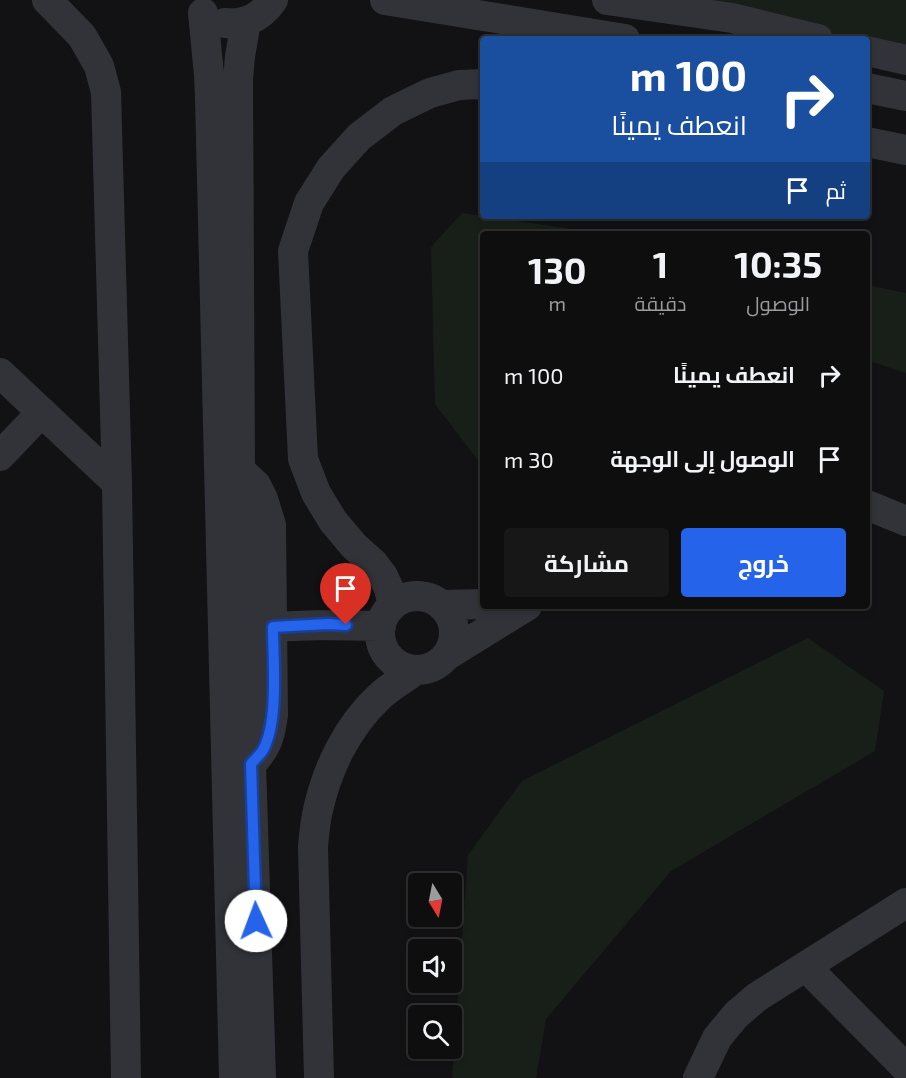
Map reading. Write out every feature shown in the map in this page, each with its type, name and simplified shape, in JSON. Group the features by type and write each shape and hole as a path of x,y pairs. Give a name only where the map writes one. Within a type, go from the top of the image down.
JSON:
{"street":[{"path":"47,0 82,36 99,66 106,92 117,483 126,1078"},
{"path":"197,7 212,19 234,24 256,17 273,0"},
{"path":"385,0 607,36"},
{"path":"607,0 732,18 806,36"},
{"path":"197,7 210,87 248,629 234,1078"},
{"path":"246,22 238,80 240,470 248,629 261,1078"},
{"path":"870,52 906,60"},
{"path":"480,84 459,85 430,93 393,111 359,137 331,168 309,203 293,251 303,459 316,493 333,521 383,576 389,589 387,615 380,635 386,652 399,665 416,670 438,664 446,656 522,609"},
{"path":"870,89 906,96"},
{"path":"870,143 906,150"},
{"path":"0,373 117,483"},
{"path":"0,456 42,412"},
{"path":"870,506 906,520"},
{"path":"248,629 328,624 387,615 402,599 424,596 442,605 454,625 452,646 446,656"},
{"path":"442,605 480,604"},
{"path":"319,1078 313,847 317,813 326,779 341,747 358,720 379,696 416,670"},
{"path":"698,1078 717,1038 736,1015 757,997 906,903"},
{"path":"806,967 906,1068"}],"shaded area":[{"path":"656,0 906,0 906,55 870,40 870,36 819,36"},
{"path":"462,213 480,216 480,219 503,219 585,231 480,231 480,463 435,404 431,247"},
{"path":"870,286 906,293 906,373 870,361"},
{"path":"808,638 884,691 875,751 671,871 546,1019 536,1078 452,1078 453,1059 462,1059 462,1005 457,1005 458,993 462,993 462,939 468,855 522,781"}],"route":[{"path":"256,921 251,764 262,752 271,728 273,627 346,625"}]}
